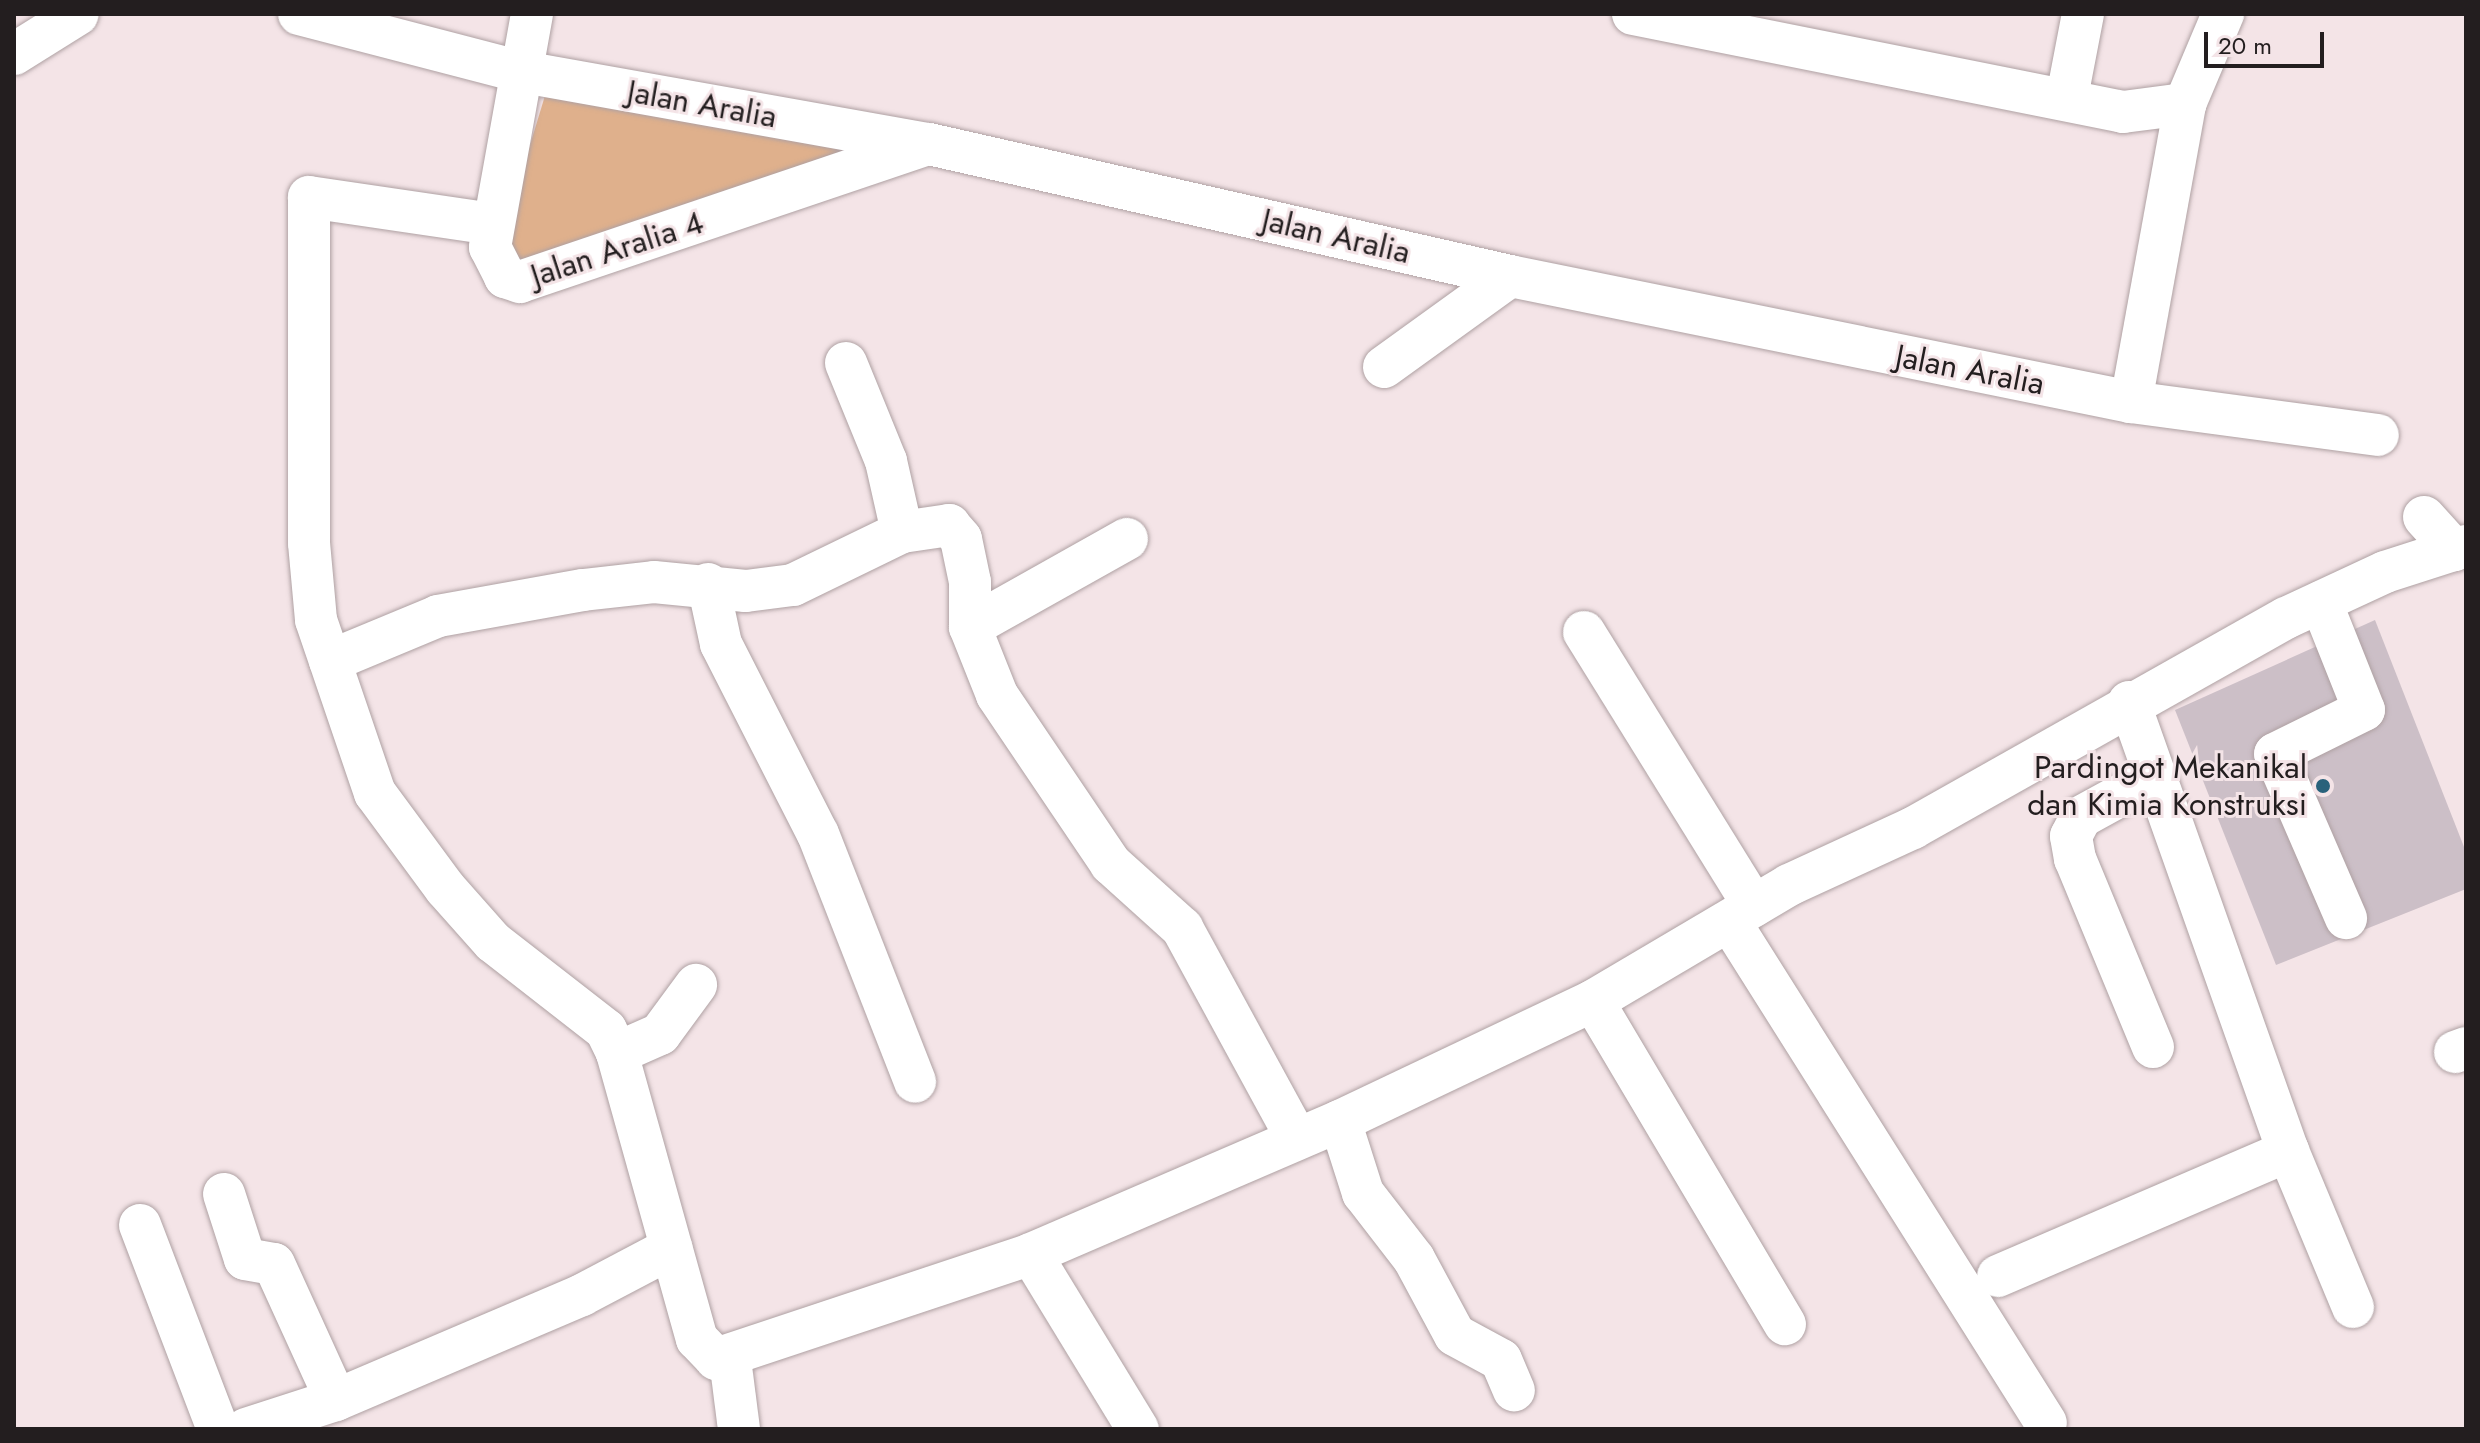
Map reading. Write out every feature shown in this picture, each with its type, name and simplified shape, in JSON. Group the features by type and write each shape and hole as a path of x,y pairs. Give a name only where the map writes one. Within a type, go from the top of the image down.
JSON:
{"street":[{"path":"14,54 78,14"},
{"name":"Jalan Aralia","path":"299,14 518,71 929,144 1510,276 2131,402 2378,435"},
{"name":"Jalan Aralia 4","path":"532,14 518,71 492,224 494,263 505,277 520,282 929,144"},
{"path":"1633,14 1786,30 2123,112 2185,104"},
{"path":"2067,97 2083,14"},
{"path":"2131,402 2185,104 2223,14"},
{"path":"492,224 309,197 309,543 316,620 375,793 493,942 589,1013 617,1053 697,1339 716,1359 730,1359 1031,1254 1340,1121 1593,1001 1742,914 1913,828 2129,702 2321,602 2385,572 2460,548"},
{"path":"1384,367 1510,276"},
{"path":"846,363 886,461 902,532"},
{"path":"2424,517 2460,548"},
{"path":"330,661 438,616 583,590 654,582 708,584 746,591 793,585 902,532 944,524 956,532 970,582 970,627 997,695 1057,789 1111,864 1182,928 1297,1139"},
{"path":"970,627 1127,539"},
{"path":"708,584 721,644 818,834 915,1082"},
{"path":"2321,602 2364,710 2275,754 2346,918"},
{"path":"1584,632 1742,914 2046,1423"},
{"path":"2129,702 2154,777 2226,964 2288,1151 2353,1307"},
{"path":"2153,1047 2075,859 2071,836 2081,817 2154,777"},
{"path":"617,1053 660,1034 696,985"},
{"path":"1593,1001 1785,1324"},
{"path":"1340,1121 1363,1193 1414,1259 1455,1335 1501,1360 1514,1390"},
{"path":"1998,1276 2288,1151"},
{"path":"224,1194 245,1259 274,1264 336,1400"},
{"path":"140,1225 218,1429"},
{"path":"246,1429 336,1400 582,1295 671,1248"},
{"path":"1031,1254 1138,1429"},
{"path":"730,1359 739,1429"}],"shaded area":[{"path":"547,89 870,147 528,273 503,234"}],"building":[{"name":"Pardingot Mekanikal dan Kimia Konstruksi","path":"2375,620 2466,852 2466,889 2276,965 2175,710"}],"place":[{"name":"Pardingot Mekanikal dan Kimia Konstruksi","path":"2323,786"}]}
